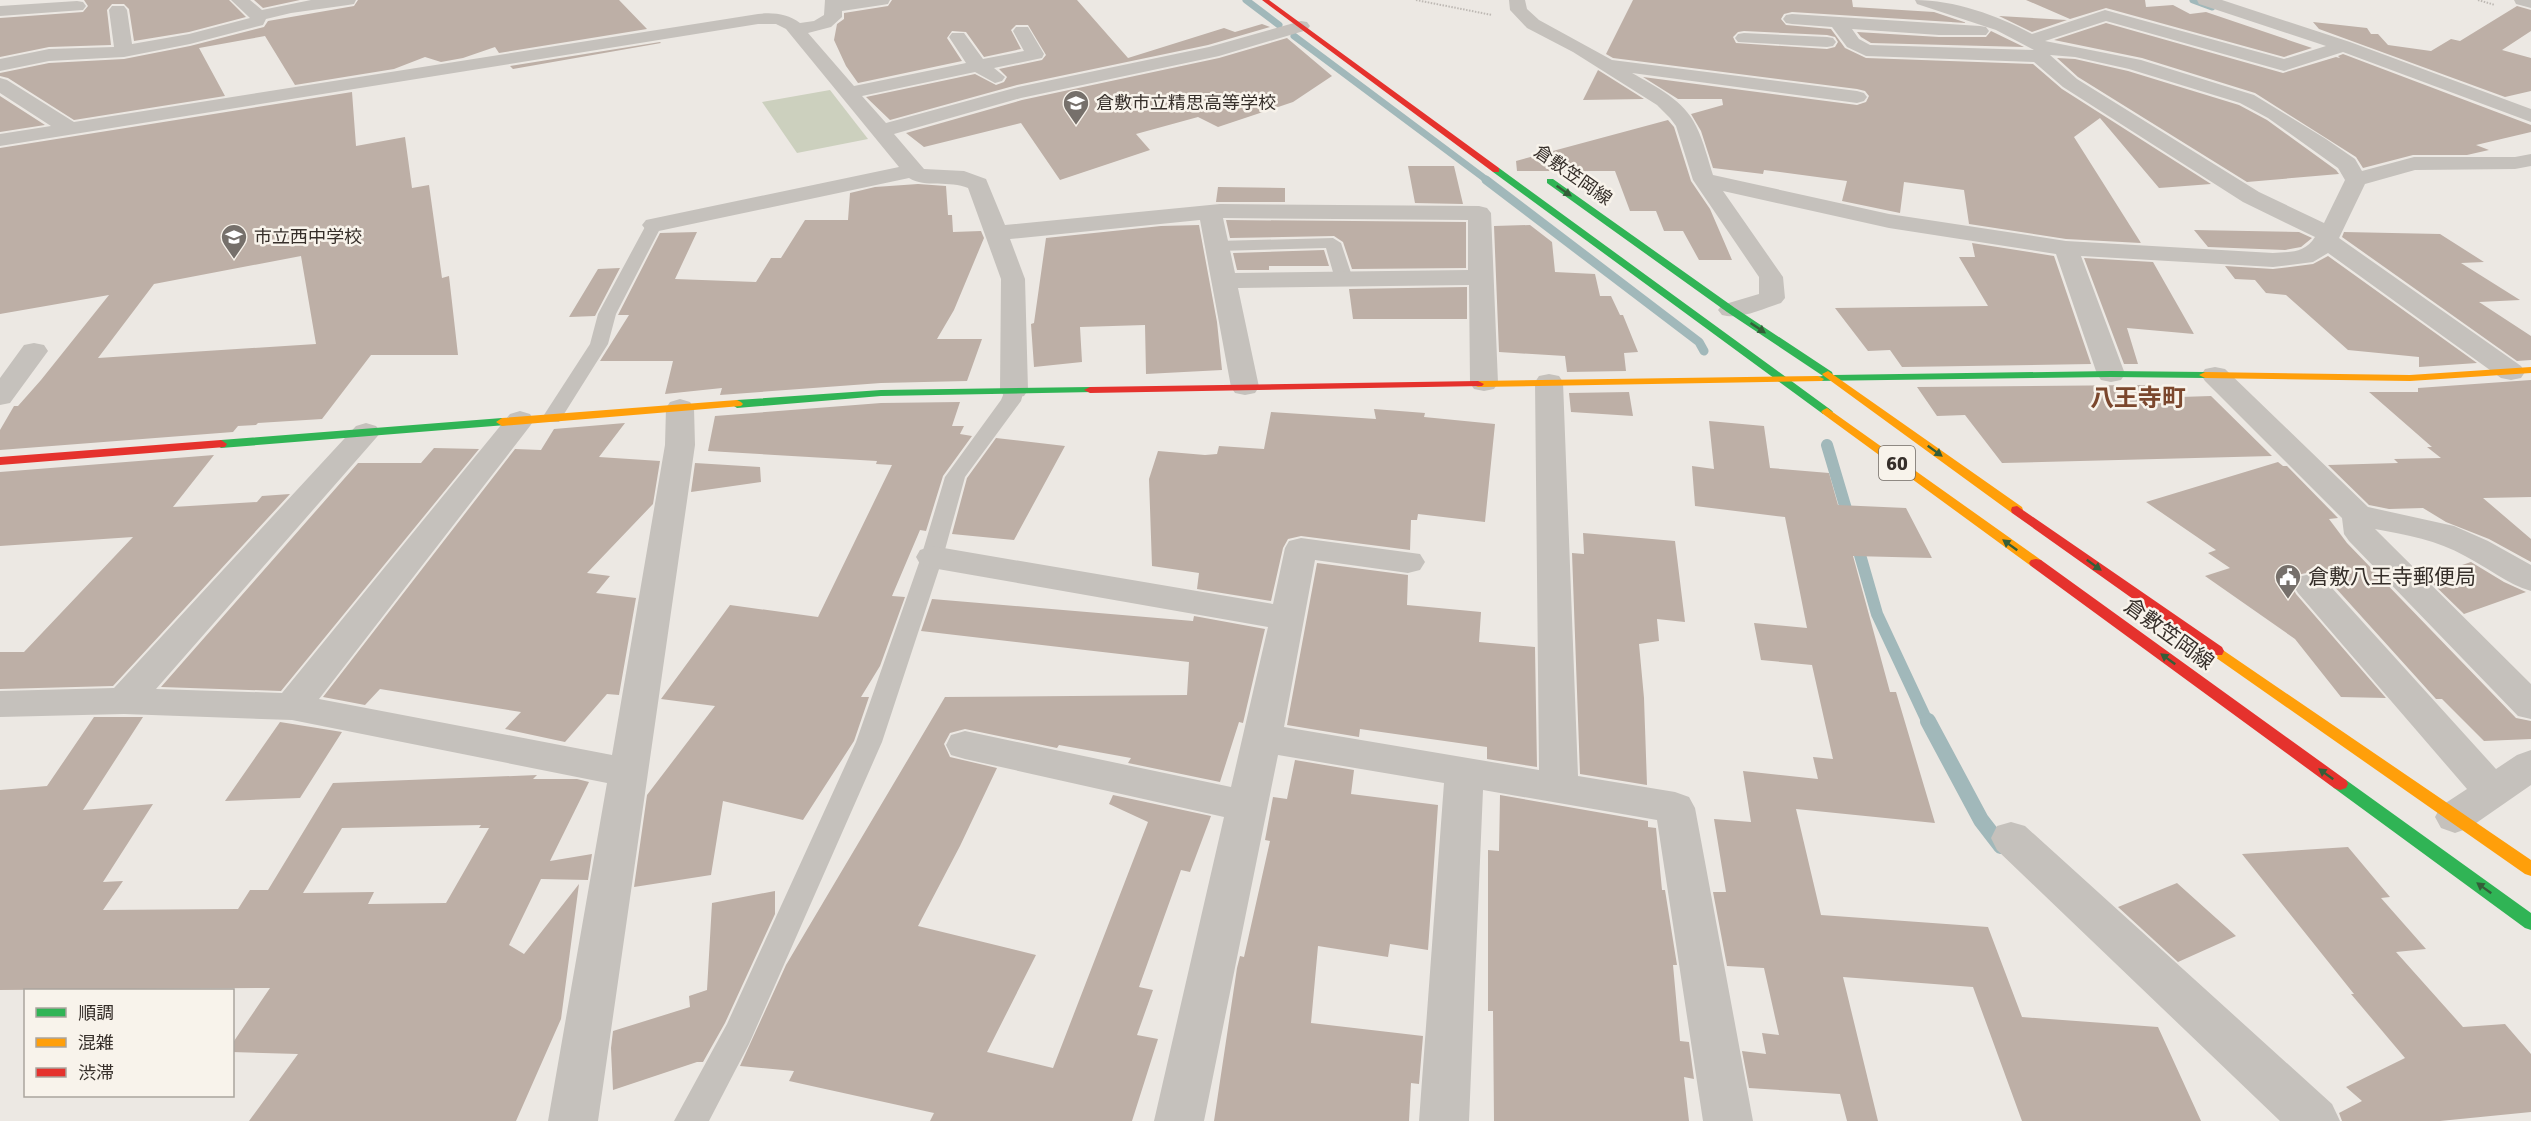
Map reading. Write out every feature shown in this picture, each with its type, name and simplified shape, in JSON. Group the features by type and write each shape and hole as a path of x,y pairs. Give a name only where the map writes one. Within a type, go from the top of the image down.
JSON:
{"main road":[{"name":"倉敷笠岡線","path":"1265,0 1781,379 2531,923"},
{"name":"倉敷笠岡線","path":"1537,172 1731,310 1833,377 2150,606 2531,869"},
{"path":"0,461 881,393 2111,374 2410,378 2521,371"}],"street":[{"path":"239,0 259,16"},
{"path":"0,65 49,55 124,51 190,39 257,21 259,16 290,8 348,0"},
{"path":"795,28 822,25 830,21 833,17 833,4 882,0"},
{"path":"1517,0 1520,10 1533,24 1664,101 1678,114 1690,136 1704,180 1771,277 1772,298 1731,310"},
{"path":"1923,0 2012,31 2038,48 2070,83 2251,197 2327,237 2521,371"},
{"path":"2205,0 2344,46 2531,116"},
{"path":"2522,0 2531,3"},
{"path":"0,12 76,6"},
{"path":"118,10 124,51"},
{"path":"2038,48 2105,15 2284,65 2344,46"},
{"path":"0,140 746,21 768,18 784,20 795,28 918,175 964,178 978,184 1013,279 1014,390"},
{"path":"1792,19 1940,30 2012,31"},
{"path":"1838,23 1853,43 1866,50 2038,48 2075,51 2134,64 2247,99 2275,114 2319,143 2347,164 2356,180"},
{"path":"881,131 1018,93 1212,52 1301,26"},
{"path":"849,93 1035,54 1022,31"},
{"path":"958,37 978,66 1018,93"},
{"path":"1744,38 1853,43"},
{"path":"1604,64 1857,97"},
{"path":"0,84 71,129"},
{"path":"1704,180 1889,221 2066,248 2273,260 2295,258 2317,252 2356,180 2414,164 2515,163 2531,160"},
{"path":"654,225 914,170"},
{"path":"996,233 1210,212 1479,213 1484,383"},
{"path":"1210,212 1245,387"},
{"path":"2066,248 2111,374"},
{"path":"1224,281 1481,277"},
{"path":"0,397 34,351"},
{"path":"2215,375 2358,515 2443,533 2476,548 2531,580"},
{"path":"1549,382 1559,788"},
{"path":"573,1121 680,445 680,408"},
{"path":"292,707 520,420"},
{"path":"124,701 366,432"},
{"path":"2358,515 2360,534 2531,706"},
{"path":"1179,1121 1246,806 1263,738 1301,548 1408,562"},
{"path":"932,557 1286,618"},
{"path":"2310,585 2492,791"},
{"path":"0,704 124,701 292,707 629,773"},
{"path":"1263,738 1675,808 1728,1121"},
{"path":"965,745 1246,806"},
{"path":"2455,817 2531,765"},
{"path":"1444,1121 1464,771"},
{"path":"2011,838 2315,1121"}],"lane":[{"path":"552,418 599,344 607,314 654,225"},
{"path":"1217,246 1333,243 1344,279"},
{"path":"691,1121 738,1034 869,742 932,557 955,477 1011,401 1014,390"}],"path":[{"path":"1416,0 1533,24"}],"green space":[{"path":"830,90 868,139 797,153 762,102"}],"building":[{"path":"84,0 229,0 246,17 189,32 134,41 129,9 124,4 112,4 107,10 111,45 49,47 0,57 0,18 83,12 88,6"},
{"path":"254,0 300,0 263,8"},
{"path":"358,0 619,0 647,29 499,53 495,47 463,58 441,62 425,57 394,69 295,85 265,36 199,48 225,96 74,120 8,78 0,76 0,73 49,63 124,59 190,46 264,27 268,21 354,6"},
{"path":"892,0 1077,0 1128,58 1224,28 1235,32 1262,24 1270,27 1208,45 1017,85 890,120 866,97 975,74 996,85 1004,82 1007,77 999,69 1042,60 1046,55 1028,25 1016,25 1011,30 1021,49 984,57 966,32 952,31 947,38 962,61 858,83 846,66 834,40 837,24 844,19 844,13 888,6"},
{"path":"1633,0 1852,0 1853,7 1934,12 1967,23 1792,12 1784,14 1781,19 1786,25 1831,29 1845,48 1866,58 2033,64 2062,89 2211,184 2159,188 2100,118 2074,137 2141,243 2066,239 1969,224 1964,190 1904,182 1900,213 1842,201 1847,181 1764,170 1763,174 1713,168 1701,131 1691,114 1723,105 1722,99 1678,99 1643,77 1857,105 1866,102 1869,96 1865,91 1613,58 1606,54","holes":["1744,31 1835,37 1838,42 1835,47 1827,49 1736,43 1733,37 1738,32"]},
{"path":"2026,0 2145,0 2146,7 2173,5 2190,14 2206,12 2312,48 2284,57 2106,8 2070,19"},
{"path":"2517,6 2531,10 2531,31 2502,50 2531,58 2531,91 2505,97 2319,29 2313,22 2367,28 2371,34 2378,34 2388,45 2431,51 2451,39 2460,41"},
{"path":"1999,16 2067,20 2032,32"},
{"path":"2106,23 2283,73 2336,57 2340,58 2338,56 2343,54 2531,125 2531,132 2476,145 2489,150 2467,155 2413,155 2363,168 2356,157 2255,93 2142,58 2054,40"},
{"path":"1991,31 2024,47 1871,43 1857,32 1939,37 1986,37"},
{"path":"1287,38 1332,76 1293,102 1218,127 1198,117 1136,134 1150,150 1060,180 1021,123 924,147 906,133 1022,100 1219,58"},
{"path":"660,42 513,69 510,66"},
{"path":"2057,58 2075,59 2128,71 2239,105 2267,120 2339,174 2247,182 2078,77"},
{"path":"1598,70 1644,99 1583,100"},
{"path":"352,92 356,146 405,137 412,188 429,185 442,278 449,276 458,355 371,355 322,419 258,423 238,426 233,432 0,450 0,430 14,406 18,406 41,380 109,295 0,314 0,148","holes":["301,256 316,344 98,358 154,284"]},
{"path":"0,96 45,125 0,132"},
{"path":"1668,120 1674,127 1691,181 1710,209 1732,260 1699,260 1683,231 1664,231 1656,211 1630,211 1615,171 1517,171 1516,161"},
{"path":"1408,166 1454,166 1463,204 1415,203"},
{"path":"918,184 946,186 948,215 952,215 953,232 981,231 984,238 954,310 937,339 982,339 967,381 881,383 720,395 722,388 665,394 673,361 600,361 629,315 618,315 660,233 697,232 675,279 756,282 771,258 781,258 805,220 848,220 850,193 875,187"},
{"path":"1218,187 1285,188 1285,202 1216,202"},
{"path":"1226,220 1466,222 1466,268 1352,269 1343,242 1334,236 1230,238"},
{"path":"1199,225 1217,322 1222,370 1146,374 1145,325 1080,327 1082,362 1034,367 1031,324 1034,323 1046,238 1161,226"},
{"path":"1530,225 1552,242 1555,272 1595,274 1600,296 1611,296 1620,315 1623,315 1638,352 1624,353 1626,371 1567,372 1565,356 1499,352 1494,226"},
{"path":"2194,230 2299,232 2312,238 2301,247 2285,250 2208,247"},
{"path":"2344,232 2440,234 2484,262 2461,263 2520,300 2479,302 2531,336 2531,360 2517,361 2342,237"},
{"path":"1972,243 2054,256 2091,364 1902,367 1890,350 1868,351 1835,308 1988,306 1959,257 1975,257"},
{"path":"1324,250 1329,266 1269,266 1269,270 1237,270 1233,253"},
{"path":"2328,256 2477,363 2419,367 2419,357 2348,350 2286,295 2266,293 2255,280 2235,279 2225,266 2273,269 2313,264"},
{"path":"2084,258 2153,262 2194,334 2127,328 2138,364 2124,364"},
{"path":"620,268 595,316 569,317 598,269"},
{"path":"1467,287 1467,319 1353,319 1349,289"},
{"path":"2531,380 2531,497 2483,498 2531,539 2531,562 2489,539 2446,522 2423,508 2389,509 2369,505 2328,465 2398,463 2394,459 2441,458 2427,447 2432,447 2369,392 2418,392 2418,388"},
{"path":"2145,385 2149,398 2211,396 2272,456 2002,463 1965,415 1937,416 1917,387"},
{"path":"1629,392 1633,416 1571,412 1569,393"},
{"path":"960,402 952,426 964,426 960,434 972,436 943,476 926,531 920,530 892,596 905,597 880,666 861,697 869,697 854,741 803,820 723,801 711,875 634,887 647,795 715,706 661,699 730,605 818,617 892,465 876,464 877,461 708,451 715,416 881,403"},
{"path":"1374,409 1425,413 1424,417 1495,424 1485,522 1418,514 1417,520 1411,520 1410,550 1301,536 1288,539 1283,548 1271,601 1197,589 1199,573 1152,566 1149,479 1158,451 1205,455 1217,454 1219,446 1264,449 1271,412 1376,419"},
{"path":"1709,421 1764,426 1770,468 1829,473 1838,505 1906,508 1932,558 1853,556 1890,692 1896,692 1935,823 1796,809 1821,915 1988,927 2022,1017 2158,1027 2201,1121 2022,1121 1973,987 1843,977 1878,1121 1847,1121 1840,1094 1749,1088 1742,1051 1766,1054 1762,1033 1779,1035 1764,968 1727,966 1713,892 1726,892 1714,819 1751,822 1743,771 1818,779 1813,757 1833,759 1812,665 1761,660 1754,623 1807,628 1785,517 1695,506 1692,466 1714,469"},
{"path":"625,423 599,457 660,461 653,504 587,573 610,576 596,593 636,598 619,695 607,694 565,742 505,729 521,712 380,689 365,705 323,697 515,449 541,450 554,429"},
{"path":"996,438 1065,446 1014,540 952,534 967,478"},
{"path":"434,448 479,449 281,691 161,687 358,463 421,463"},
{"path":"214,455 173,507 257,502 262,496 290,494 113,686 0,689 0,652 24,652 133,537 0,546 0,472"},
{"path":"2278,462 2287,466 2338,518 2329,519 2347,543 2516,718 2531,721 2531,739 2484,741 2442,699 2436,699 2324,575 2311,572 2297,575 2291,584 2296,594 2386,698 2341,697 2295,639 2205,576 2230,568 2208,553 2216,550 2146,502"},
{"path":"695,463 760,467 761,482 691,492"},
{"path":"1583,533 1675,541 1685,622 1657,619 1659,641 1639,644 1644,698 1647,785 1580,774 1572,553 1584,554"},
{"path":"2471,562 2526,592 2464,614 2426,577"},
{"path":"1317,563 1408,575 1407,605 1481,612 1479,642 1535,647 1537,767 1487,759 1487,747 1360,729 1359,737 1287,725"},
{"path":"932,599 1193,621 1194,616 1265,629 1243,723 1239,722 1220,782 1128,763 1131,758 1059,745 1057,748 965,729 950,733 944,744 950,757 997,768 918,926 1036,955 987,1052 1053,1068 1148,822 1109,804 1113,795 1211,816 1190,872 1181,870 1139,987 1153,990 1137,1035 1158,1039 1132,1121 930,1121 934,1113 789,1081 794,1071 740,1066 786,965 945,697 1187,695 1189,662 921,631"},
{"path":"94,717 143,717 83,810 153,804 103,882 123,881 103,910 238,909 250,890 268,890 333,783 537,775 533,779 577,779 589,782 550,861 592,854 588,880 541,879 509,945 524,954 579,884 561,1019 516,1121 249,1121 298,1054 234,1052 234,1041 270,988 0,990 0,790 47,786","holes":["481,825 479,828 489,828 446,903 368,904 374,892 303,893 342,828"]},
{"path":"280,722 342,732 300,798 225,801"},
{"path":"1295,760 1354,770 1351,794 1438,805 1428,950 1390,944 1388,957 1318,946 1311,1023 1423,1036 1419,1084 1411,1083 1409,1121 1214,1121 1237,968 1240,956 1244,957 1270,841 1265,840 1273,797 1287,799"},
{"path":"1500,795 1648,821 1648,827 1656,828 1662,890 1665,890 1677,965 1673,965 1680,1041 1689,1042 1694,1079 1684,1077 1689,1121 1494,1121 1493,1011 1488,1011 1488,850 1499,851"},
{"path":"2348,847 2390,897 2381,898 2426,949 2396,952 2463,1027 2505,1024 2531,1054 2531,1112 2440,1121 2342,1121 2339,1113 2362,1101 2346,1087 2405,1058 2351,994 2354,994 2242,854"},
{"path":"2177,883 2236,936 2178,962 2118,907"},
{"path":"775,891 775,914 725,1023 703,1062 613,1090 611,1048 613,1031 690,1007 689,996 707,990 712,903"}],"waterway":[{"path":"1246,0 1279,25"},
{"path":"2193,0 2212,7"},
{"path":"1294,36 1488,181"},
{"path":"1486,180 1699,342 1704,351"},
{"path":"1827,445 1849,519"},
{"path":"1856,541 1877,614 1928,723"},
{"path":"1928,721 1981,820 2001,846"}],"traffic: fast":[{"path":"1496,170 1827,412"},
{"path":"1550,181 1731,310 1828,374"},
{"path":"1818,379 2111,374 2205,375"},
{"path":"737,404 881,393 1090,390"},
{"path":"221,444 502,422"},
{"path":"2340,784 2531,923"}],"traffic: slow":[{"path":"2205,375 2410,378 2531,370"},
{"path":"1828,374 2017,510"},
{"path":"1478,384 1818,379"},
{"path":"502,422 737,404"},
{"path":"1827,412 2036,563"},
{"path":"2217,651 2531,869"}],"traffic: jam":[{"path":"1265,0 1496,170"},
{"path":"1090,390 1478,384"},
{"path":"0,461 221,444"},
{"path":"2017,510 2217,651"},
{"path":"2036,563 2340,784"}],"place":[{"name":"倉敷市立精思高等学校","path":"1076,126"},
{"name":"市立西中学校","path":"234,260"},
{"name":"倉敷八王寺郵便局","path":"2288,600"}],"district":[{"name":"八王寺町","path":"2138,398"}]}
